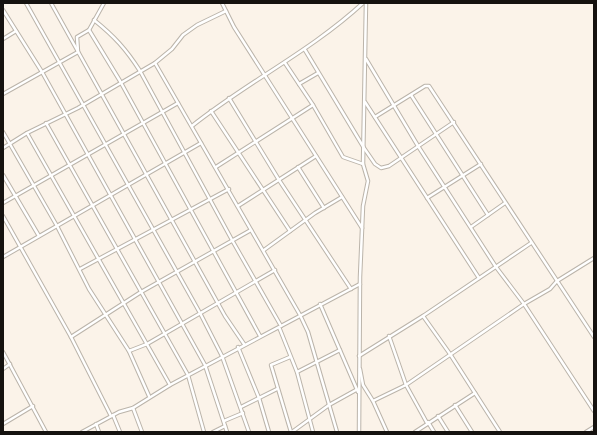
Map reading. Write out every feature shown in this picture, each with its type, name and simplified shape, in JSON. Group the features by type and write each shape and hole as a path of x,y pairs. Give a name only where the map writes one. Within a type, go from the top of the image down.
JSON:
{"street":[{"path":"26,3 106,143 200,313 222,356 249,432"},
{"path":"51,3 218,302 244,344"},
{"path":"78,52 78,37 89,30 104,3"},
{"path":"222,3 265,75 362,228"},
{"path":"192,126 229,98 305,50 336,28 362,3"},
{"path":"359,432 358,393 362,228 363,206 368,181 363,164 366,3"},
{"path":"3,10 42,72 109,195 205,365 227,432"},
{"path":"3,148 27,133 84,104 120,81 155,63 172,49 183,35 197,25 226,11"},
{"path":"94,20 113,35 125,48 140,71 183,152 280,326 290,357 297,372 313,432"},
{"path":"89,30 144,123 237,291 260,336"},
{"path":"3,39 16,31"},
{"path":"305,50 364,148 375,164 381,168 389,166 454,122"},
{"path":"3,94 78,52"},
{"path":"366,59 418,146 496,267 524,304 594,411"},
{"path":"155,63 229,189 300,315 317,362 337,432"},
{"path":"285,63 313,105 343,157 363,164"},
{"path":"298,84 318,73"},
{"path":"375,117 425,86 429,86 454,122 531,243 594,336"},
{"path":"411,95 488,215"},
{"path":"229,98 279,180 351,289"},
{"path":"365,102 479,278"},
{"path":"3,203 178,103"},
{"path":"216,167 313,105"},
{"path":"211,111 239,152 261,190 290,232"},
{"path":"46,123 188,375 204,432"},
{"path":"3,132 57,226 89,289 129,351 149,396"},
{"path":"27,133 170,385"},
{"path":"3,257 201,143"},
{"path":"238,206 316,156"},
{"path":"427,198 480,164"},
{"path":"298,167 324,208"},
{"path":"3,175 39,236"},
{"path":"80,269 229,189"},
{"path":"264,250 306,219 342,197"},
{"path":"471,227 504,202"},
{"path":"3,216 71,337 120,432"},
{"path":"71,337 141,292 251,230"},
{"path":"359,356 423,316 531,243"},
{"path":"373,401 406,385 524,304 550,289 557,281 594,258"},
{"path":"129,351 147,344 181,322 200,313 255,280 275,270"},
{"path":"82,432 112,415 132,408 149,396 205,365 360,284"},
{"path":"320,304 358,393"},
{"path":"423,316 450,354 500,432"},
{"path":"389,336 406,385 434,432"},
{"path":"238,348 259,398 270,432"},
{"path":"297,372 340,350"},
{"path":"3,352 46,432"},
{"path":"290,357 271,365 277,390 291,432 329,405 356,390"},
{"path":"359,363 363,385 373,401 387,432"},
{"path":"3,369 10,364"},
{"path":"241,407 277,390"},
{"path":"415,432 475,393"},
{"path":"455,405 472,432"},
{"path":"3,424 33,406"},
{"path":"132,408 142,432"},
{"path":"224,421 243,413"},
{"path":"438,416 448,432"},
{"path":"96,424 99,432"},
{"path":"212,432 225,426"},
{"path":"586,432 594,427"}]}
